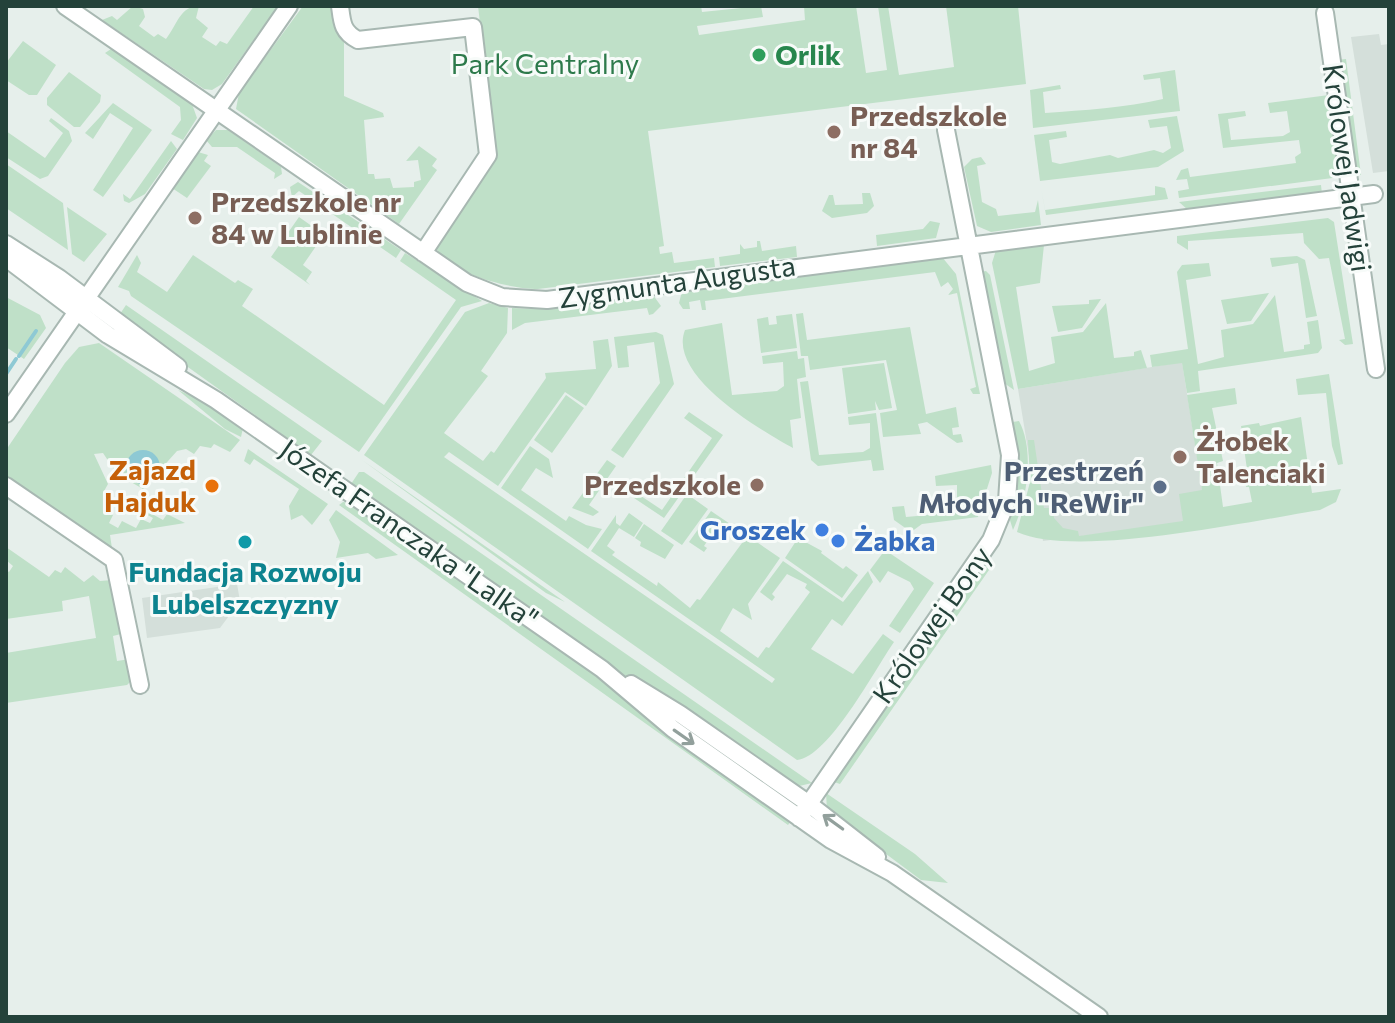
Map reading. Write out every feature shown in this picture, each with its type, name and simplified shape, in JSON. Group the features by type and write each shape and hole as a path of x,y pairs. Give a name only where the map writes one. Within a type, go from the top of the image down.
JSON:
{"street":[{"name":"Zygmunta Augusta","path":"65,6 423,253 479,289 502,297 529,300 1374,194"},
{"path":"6,414 289,6"},
{"path":"340,6 348,35 358,40 473,27 488,155 423,253"},
{"name":"Królowej Jadwigi","path":"1325,13 1376,369"},
{"name":"Królowej Bony","path":"804,811 991,540 1007,501 1010,455 946,130"},
{"name":"Józefa Franczaka \"Lalka\"","path":"6,244 80,304"},
{"name":"Józefa Franczaka \"Lalka\"","path":"6,258 194,379 216,400 602,669 673,729 804,811 831,840 892,873 1099,1017"},
{"path":"6,486 114,560 140,685"}],"shaded area":[{"path":"1379,34 1381,45 1389,44 1389,171 1373,173 1351,37"},
{"path":"1182,362 1207,520 1043,541 1018,389"},
{"path":"237,584 240,601 220,628 147,638 142,598"}],"green space":[{"path":"133,6 143,9 145,17 139,26 154,37 158,34 166,39 187,9 199,6 196,18 208,28 202,37 216,46 220,41 227,44 254,6 278,6 222,84 212,90 204,89 102,20 112,16 117,20"},
{"path":"303,6 334,6 344,37 344,96 383,113 384,117 364,120 368,174 374,174 375,179 390,178 393,188 414,187 414,182 421,180 418,160 406,161 419,146 437,159 432,166 437,170 399,224 236,109 239,93"},
{"name":"Park Centralny","path":"478,6 701,6 702,12 761,6 763,17 697,26 699,35 805,20 804,6 856,6 866,73 887,70 878,6 888,6 899,75 954,67 946,6 1018,6 1026,84 648,131 664,246 659,247 660,254 672,252 674,263 714,258 715,267 526,288 497,283 467,272 443,257 436,248 437,242 496,156"},
{"path":"23,41 56,65 37,95 29,95 6,80 6,63"},
{"path":"111,49 192,104 197,118 183,140 171,134 181,120 180,107 105,53"},
{"path":"1346,59 1361,175 1358,175 1337,60"},
{"path":"1175,70 1180,111 1033,128 1030,90 1060,85 1061,89 1043,92 1045,113 1134,105 1163,99 1160,78 1144,80 1143,75"},
{"path":"69,72 101,95 100,102 80,127 74,127 47,105 47,98"},
{"path":"1329,95 1340,177 1179,198 1178,191 1189,189 1187,179 1176,180 1181,170 1188,168 1190,177 1296,163 1295,157 1301,153 1299,140 1223,148 1218,114 1245,111 1246,116 1228,119 1231,140 1283,136 1290,132 1287,111 1270,113 1268,103"},
{"path":"113,103 152,130 103,197 93,190 133,128 110,113 93,139 85,133"},
{"path":"1177,116 1184,151 1158,167 1040,181 1034,135 1066,131 1067,137 1049,140 1052,162 1060,164 1110,155 1118,158 1154,150 1163,153 1171,148 1167,126 1150,128 1148,120"},
{"path":"51,118 69,131 72,141 48,176 40,179 6,157 6,131 45,158 63,133 49,121"},
{"path":"216,130 228,130 281,167 282,174 274,179 275,173 237,147 212,147 206,140"},
{"path":"171,141 177,149 145,194 129,203 124,201 123,194 130,199"},
{"path":"198,152 208,155 204,161 211,166 187,198 172,188"},
{"path":"981,157 986,164 977,166 982,202 996,209 998,216 1035,212 1038,200 1041,225 991,232 977,226 964,167 972,159"},
{"path":"6,164 63,203 68,250 6,208"},
{"path":"298,182 401,250 396,258 299,191 292,197 290,187"},
{"path":"1321,185 1322,194 1188,210 1179,202"},
{"path":"1155,186 1165,188 1168,199 1046,215 1045,210 1155,195"},
{"path":"862,193 870,193 874,206 867,213 832,218 822,211 829,195 833,195 835,205 863,204"},
{"path":"67,207 107,234 84,262 72,254"},
{"path":"299,217 333,241 331,245 321,239 303,265 312,272 306,281 310,285 271,257"},
{"path":"1328,218 1334,222 1353,344 1345,345 1339,340 1345,339 1329,258 1319,259 1304,243 1303,233 1188,241 1188,250 1177,243 1177,236"},
{"path":"930,221 940,223 936,238 877,246 876,235 923,229"},
{"path":"757,241 760,241 762,251 796,246 797,257 720,266 719,257 740,254 740,244 744,249 757,247"},
{"path":"1044,245 1040,283 1016,287 1029,371 1055,363 1051,337 1083,332 1106,303 1114,358 1134,356 1134,352 1141,350 1147,368 1018,389 992,263 996,250"},
{"path":"405,253 482,301 461,307 359,452 131,296 129,291 118,287 137,255 141,263 137,272 167,292 193,255 235,283 238,280 253,289 242,306 384,405 456,300 400,261"},
{"path":"1297,256 1305,260 1317,316 1306,318 1298,263 1272,267 1270,258"},
{"path":"942,257 956,274 980,394 973,394 970,389 976,387 957,293 948,295 953,289 948,282 941,287 935,272 705,301 706,310 702,310 700,300 689,302 690,309 683,309 679,303 682,291"},
{"path":"1209,263 1211,276 1186,280 1198,364 1224,357 1221,330 1253,324 1275,295 1284,352 1304,349 1304,345 1310,344 1307,322 1318,320 1322,348 1318,353 1198,371 1200,391 1187,393 1182,363 1152,367 1150,355 1188,349 1177,272 1182,265"},
{"path":"986,271 990,275 1014,390 1004,383 980,272"},
{"path":"1269,293 1251,321 1227,324 1221,300"},
{"path":"653,295 661,306 649,315 647,308 525,323 512,330 512,308 539,309"},
{"path":"6,297 40,315 46,328 24,359 6,347"},
{"path":"1101,299 1082,328 1058,332 1052,306 1089,304 1089,300"},
{"path":"489,303 508,308 507,333 481,371 488,376 444,433 483,461 491,451 494,453 546,378 545,373 596,369 593,341 608,339 612,366 586,406 565,392 498,486 449,452 444,457 772,683 775,679 591,551 616,515 616,523 620,526 629,513 643,523 634,537 619,528 607,546 615,552 612,555 657,586 658,582 690,608 697,599 700,600 742,543 738,536 718,525 704,546 707,548 704,552 689,542 711,511 780,558 748,604 752,620 733,608 720,631 758,658 766,647 769,648 810,592 805,588 807,584 787,574 772,594 775,597 772,601 760,592 783,561 843,602 868,571 873,582 842,626 832,619 811,649 853,674 883,634 894,642 837,728 810,755 797,760 364,455 465,312"},
{"path":"126,305 322,441 311,455 118,317"},
{"path":"803,313 807,340 910,327 926,414 956,407 959,427 952,428 953,435 961,434 963,442 957,443 927,422 918,424 921,434 883,437 880,413 897,410 886,360 810,370 808,356 801,356 796,314"},
{"path":"792,314 797,348 761,353 757,319 768,317 769,325 777,324 776,316"},
{"path":"722,323 732,395 777,391 784,386 783,362 763,364 762,356 797,351 798,359 804,358 806,377 797,379 801,418 790,420 793,448 720,399 690,365 683,347 685,330"},
{"path":"656,332 663,335 674,384 623,458 611,450 660,383 654,342 627,346 629,367 618,368 614,337"},
{"path":"99,343 240,440 230,452 214,444 211,448 200,446 194,454 186,449 177,451 143,489 117,474 103,453 94,454 108,484 103,493 111,498 105,510 113,515 109,523 118,528 122,521 136,528 141,519 150,523 153,518 144,513 145,510 163,520 167,514 185,523 110,535 113,555 6,483 6,450 65,363 79,347"},
{"path":"884,363 892,408 879,410 875,401 876,410 848,414 842,368"},
{"path":"1329,374 1343,464 1338,465 1332,446 1326,393 1298,395 1296,379"},
{"path":"808,381 819,455 863,452 870,448 870,423 849,425 848,417 876,413 884,470 873,471 871,460 818,466 811,460 800,382"},
{"path":"1235,388 1237,404 1212,408 1223,461 1217,463 1223,507 1252,502 1249,487 1246,487 1245,479 1248,477 1241,426 1259,423 1260,426 1301,417 1312,493 1341,489 1336,502 1320,510 1120,540 1079,542 1044,539 1017,532 1030,482 1028,440 1034,440 1044,508 1053,508 1054,518 1063,528 1078,531 1079,536 1183,521 1179,494 1202,490 1187,395"},
{"path":"178,390 205,402 243,428 241,437 225,429"},
{"path":"566,395 584,408 552,453 534,440"},
{"path":"689,412 723,435 664,518 631,496 635,492 662,510 712,438 684,418"},
{"path":"1019,421 1028,461 1022,505 1013,530 1009,517 1018,466 1012,422"},
{"path":"530,446 549,459 553,478 536,468 521,490 566,521 569,516 602,529 588,549 501,488"},
{"path":"248,449 328,504 312,525 302,515 291,520 289,506 299,489 254,459 250,465 244,461"},
{"path":"362,460 565,602 546,593"},
{"path":"607,460 616,466 589,505 599,512 593,516 572,508"},
{"path":"991,465 992,473 978,517 922,524 911,532 894,520 892,507 904,506 906,517 950,513 957,508 957,485 936,486 935,476"},
{"path":"359,472 364,472 812,783 795,787 609,665 351,484"},
{"path":"687,494 708,509 682,545 661,531"},
{"path":"351,503 610,684 791,821 788,825 339,505"},
{"path":"336,510 398,555 376,559 368,553 336,558 340,542 329,520"},
{"path":"644,524 674,545 665,559 640,546 641,542 635,538"},
{"path":"798,538 822,551 843,569 846,566 858,575 842,598 785,558"},
{"path":"6,547 49,577 55,570 61,573 65,567 84,582 93,575 100,581 112,580 121,634 113,636 117,661 130,659 134,678 127,685 6,703 6,653 96,638 89,596 62,601 63,611 6,619 6,570 9,572 13,566 6,560"},
{"path":"885,550 934,583 900,633 889,626 914,589 910,582 888,571 880,583 870,570"},
{"path":"983,563 989,570 840,784 834,782"},
{"path":"826,793 915,854 948,883 921,880 827,810"}],"water":[{"path":"143,450 155,455 160,467 155,479 143,484 131,479 126,467 131,455"}],"waterway":[{"path":"19,356 36,331"},
{"path":"6,374 16,359"}],"place":[{"name":"Orlik","path":"759,55"},
{"name":"Przedszkole nr 84","path":"834,132"},
{"name":"Przedszkole nr 84 w Lublinie","path":"195,218"},
{"name":"Żłobek Talenciaki","path":"1180,457"},
{"name":"Przedszkole","path":"757,485"},
{"name":"Zajazd Hajduk","path":"212,486"},
{"name":"Przestrzeń Młodych \"ReWir\"","path":"1160,487"},
{"name":"Groszek","path":"822,530"},
{"name":"Żabka","path":"838,541"},
{"name":"Fundacja Rozwoju Lubelszczyzny","path":"245,542"}]}
